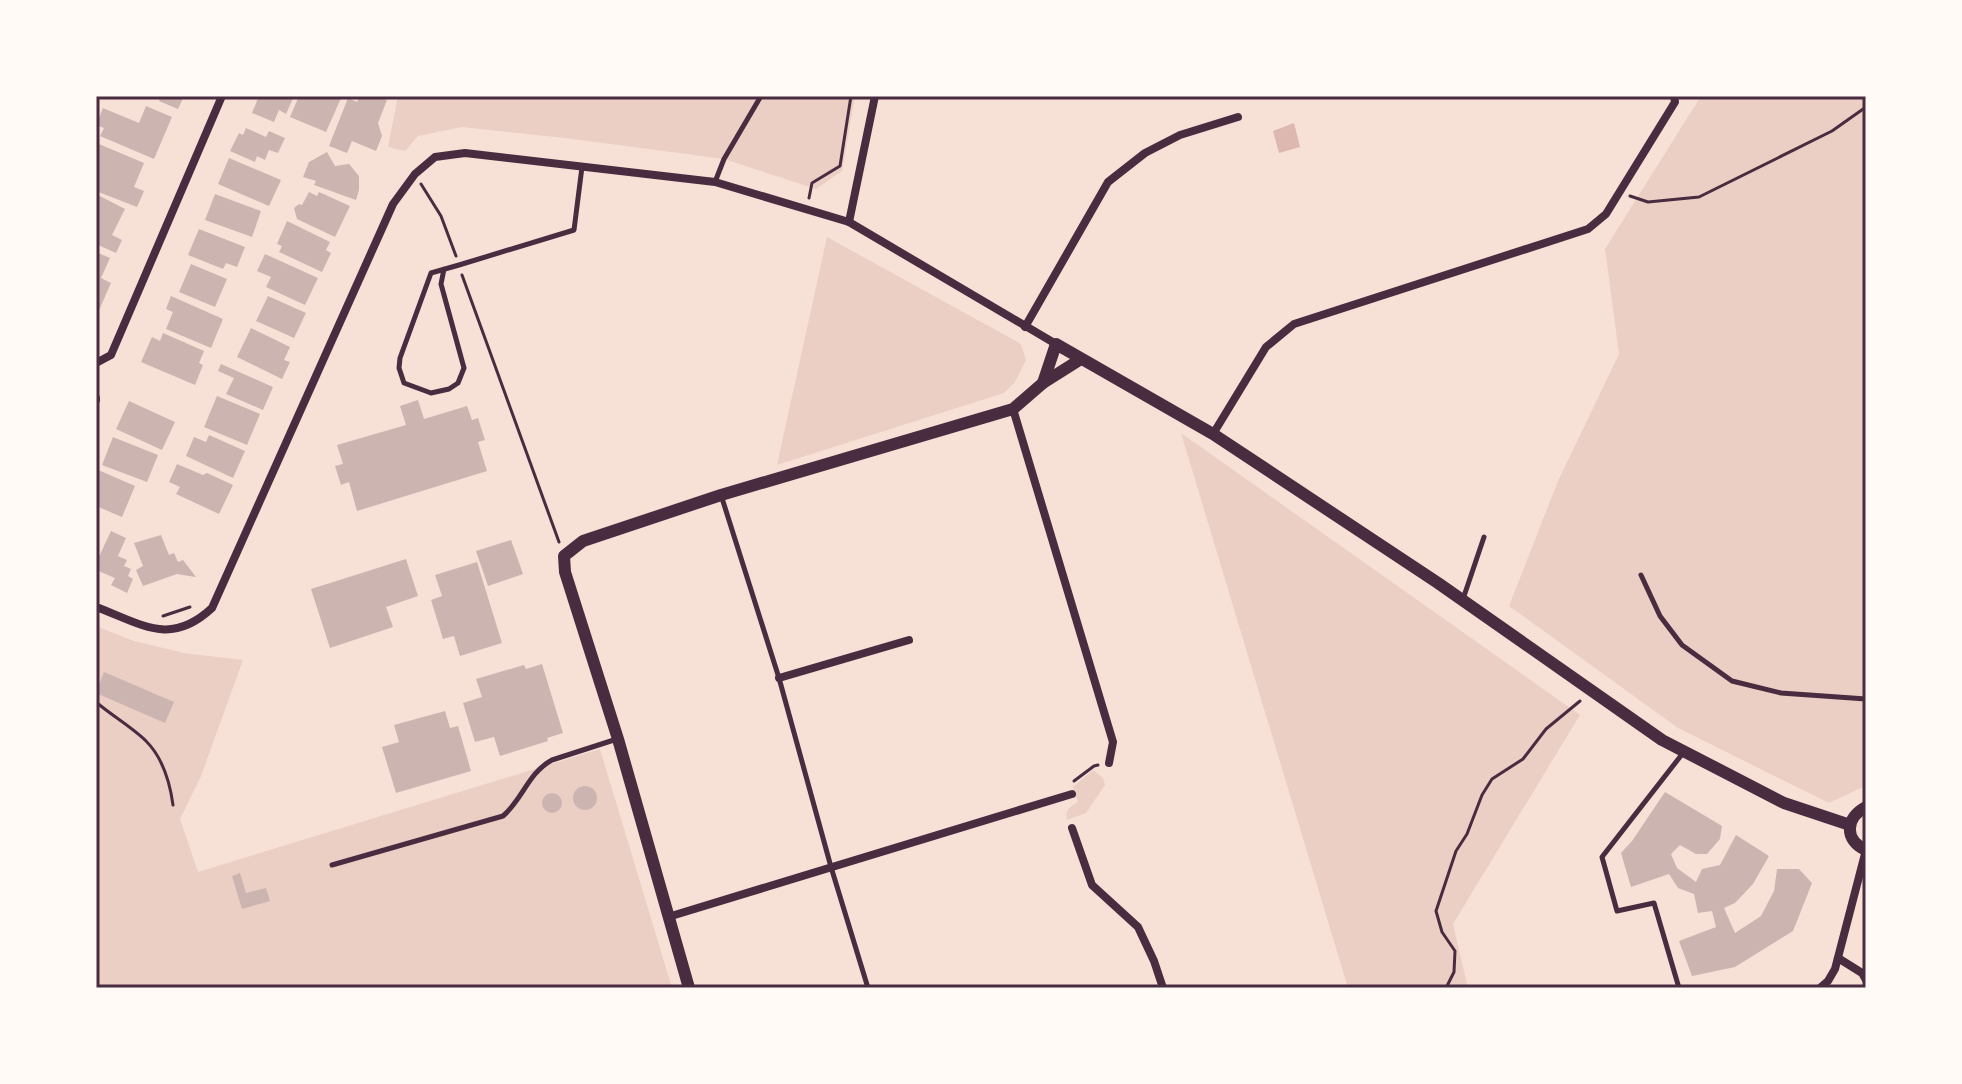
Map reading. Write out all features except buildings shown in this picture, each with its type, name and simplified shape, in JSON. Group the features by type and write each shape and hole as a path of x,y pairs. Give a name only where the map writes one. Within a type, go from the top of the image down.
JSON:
{"street":[{"path":"96,363 111,355 222,96"},
{"path":"849,222 875,96"},
{"path":"1213,434 1266,347 1294,324 1588,229 1606,214 1675,102 1674,96"},
{"path":"1025,327 1108,182 1145,153 1180,135 1238,117"},
{"path":"96,607 157,630 189,626 212,608 393,204 415,174 435,157 465,153 715,182 849,222 1213,434 1462,600 1662,740 1784,803 1850,825"},
{"path":"1043,383 1056,344"},
{"path":"689,988 618,739 565,572 564,556 583,541 721,495 1013,409 1043,383 1081,359"},
{"path":"1013,409 1113,742 1109,763"},
{"path":"779,678 909,640"},
{"path":"668,917 1072,794"},
{"path":"1820,988 1835,969 1866,850 1855,843 1850,825 1858,811 1866,807"},
{"path":"1072,828 1092,885 1138,927 1163,988"},
{"path":"1838,958 1862,973 1866,980"}],"lane":[{"path":"715,182 724,159 761,96"},
{"path":"444,269 441,284 464,368 458,383 449,389 431,393 404,383 399,368 431,273 444,269 459,265 574,230 582,166"},
{"path":"721,495 779,678 868,988"},
{"path":"1462,600 1484,537"},
{"path":"1641,575 1660,616 1682,645 1732,681 1781,693 1866,699"},
{"path":"332,865 503,816 516,803 542,765 618,739"},
{"path":"1679,988 1654,903 1617,911 1602,857 1684,751"}],"path":[{"path":"807,210 812,183 840,166 851,96"},
{"path":"1619,193 1648,202 1699,197 1832,131 1866,107"},
{"path":"415,174 441,216 564,556"},
{"path":"160,616 188,609 201,601"},
{"path":"1446,988 1454,972 1455,951 1442,932 1436,911 1456,851 1467,834 1482,795 1492,779 1523,759 1546,729 1591,690"},
{"path":"96,702 147,742 166,776 173,805"},
{"path":"1072,794 1069,785 1094,766 1109,763"}],"shaded area":[{"path":"398,96 855,96 842,171 816,189 724,159 462,127 418,136 405,151 388,147"},
{"path":"1701,96 1866,96 1866,790 1861,788 1829,803 1678,728 1509,606 1558,481 1619,354 1605,249"},
{"path":"1294,123 1300,147 1279,153 1273,131"},
{"path":"827,237 1021,344 1026,360 1015,382 1004,393 777,465"},
{"path":"1181,433 1580,715 1453,924 1468,988 1348,988"},
{"path":"96,626 134,641 184,653 243,660 201,776 180,819 198,872 600,749 672,988 96,988"},
{"path":"1093,770 1103,778 1105,785 1086,813 1067,820 1068,809 1078,802 1073,787"}]}
